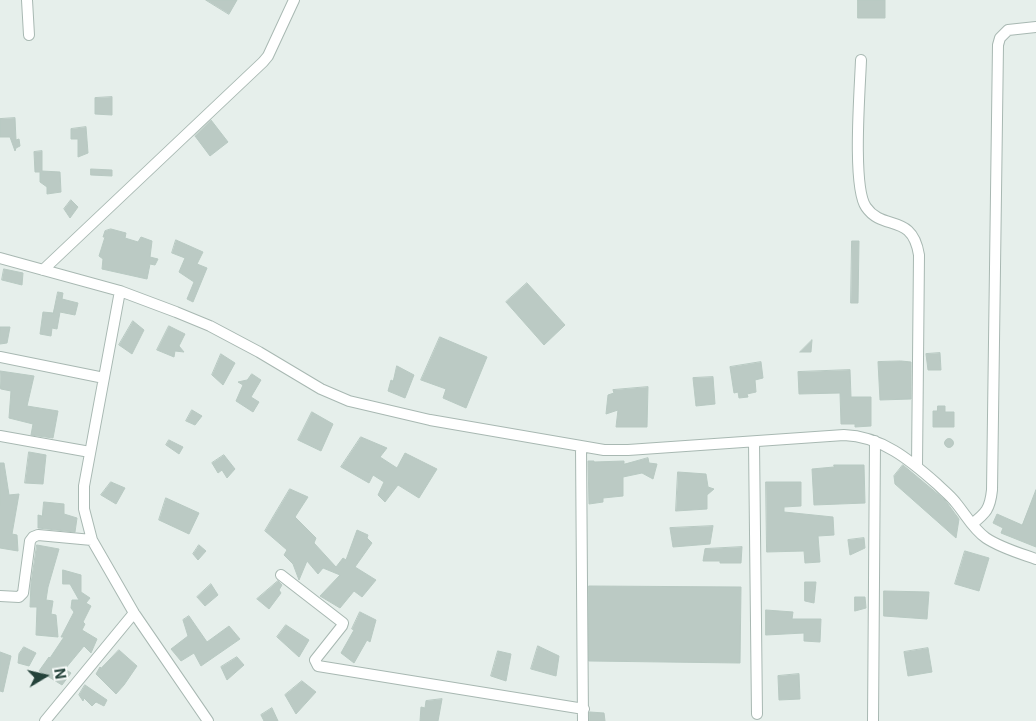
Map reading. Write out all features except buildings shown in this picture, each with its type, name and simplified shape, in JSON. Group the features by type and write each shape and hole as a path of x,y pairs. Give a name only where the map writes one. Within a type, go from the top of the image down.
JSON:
{"street":[{"path":"27,0 28,35"},
{"path":"43,270 264,62 294,0"},
{"path":"972,524 989,507 992,490 998,45 1000,38 1008,30 1036,27"},
{"path":"861,60 858,177 862,199 866,207 875,216 907,229 913,234 918,248 917,466"},
{"path":"0,258 120,291 210,326 259,352 321,389 349,401 430,420 604,450 754,442 844,434 875,441 907,458 917,466 955,502 985,537 994,543 1036,559"},
{"path":"120,291 90,452 84,509 92,540 134,613 208,721"},
{"path":"0,357 104,378"},
{"path":"0,436 90,452"},
{"path":"873,721 875,441"},
{"path":"754,442 757,714"},
{"path":"581,446 583,721"},
{"path":"0,596 19,598 23,593 30,541 33,537 38,535 92,540"},
{"path":"281,575 343,623 315,660 318,666 584,709"},
{"path":"44,721 134,613"}]}
